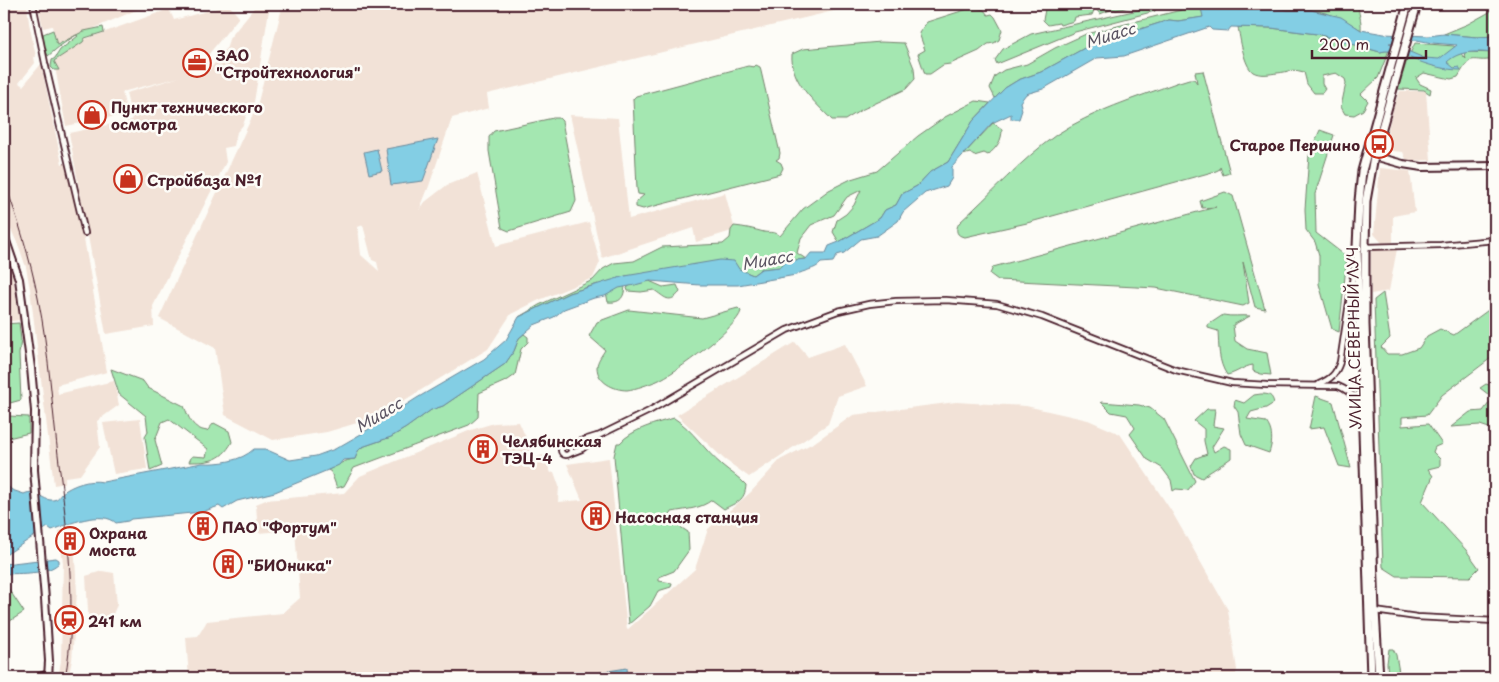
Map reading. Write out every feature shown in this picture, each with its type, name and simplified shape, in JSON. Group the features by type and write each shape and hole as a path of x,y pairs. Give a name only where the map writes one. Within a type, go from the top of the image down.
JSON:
{"main road":[{"name":"УЛИЦА СЕВЕРНЫЙ ЛУЧ","path":"1379,678 1359,201 1362,172 1408,4"},
{"name":"УЛИЦА СЕВЕРНЫЙ ЛУЧ","path":"1371,678 1363,438 1361,247 1366,201 1374,156 1417,4"},
{"path":"1374,156 1422,167 1495,166"},
{"path":"4,234 15,264 22,294 34,404 34,470 49,676 37,678"}],"street":[{"path":"33,4 85,233"},
{"path":"1316,385 1332,378 1337,372 1361,247 1441,245 1495,240"},
{"path":"598,436 582,449 565,455 561,452 562,446 598,436 649,411 787,330 838,311 869,304 896,301 946,300 997,304 1042,317 1176,370 1232,382 1268,385 1338,386 1347,390 1355,399 1363,438"},
{"path":"567,445 571,448 570,454"},
{"path":"1375,611 1417,617 1495,620"}],"shaded area":[{"path":"4,4 27,4 36,57 34,57 35,63 19,83 23,86 41,64 62,164 67,163 77,198 107,372 57,385 58,394 114,381 119,405 97,421 100,447 80,475 65,477 65,483 54,485 26,267 4,214"},
{"path":"38,4 157,4 134,11 57,44 52,26 43,28"},
{"path":"257,4 270,4 254,102 248,111 243,125 237,132 234,146 224,148 226,162 153,306 154,326 106,334 69,133 132,120 126,93 180,77 122,92 127,114 66,126 54,62 80,41 169,9 174,20 229,5 239,17 208,55 204,71 209,71 227,47 229,39"},
{"path":"283,4 863,4 487,94 489,108 452,118 419,211 425,202 447,185 477,173 496,246 589,222 600,262 593,278 511,314 488,349 377,417 327,432 273,440 225,415 215,348 159,318 257,106","holes":["363,225 372,260 377,262 379,271 361,255 358,227"]},
{"path":"1400,91 1426,91 1431,160 1410,161 1406,159 1403,152 1383,150 1394,105"},
{"path":"570,115 618,118 629,219 725,193 735,230 696,242 693,228 602,258"},
{"path":"1380,168 1410,171 1415,212 1393,216 1393,242 1382,243 1374,234"},
{"path":"1376,248 1397,249 1389,291 1371,294 1371,252"},
{"path":"4,258 6,258 12,270 20,320 4,322"},
{"path":"795,342 808,357 845,344 867,386 838,396 828,424 749,477 724,459 677,415"},
{"path":"956,402 1026,406 1088,420 1120,434 1172,512 1228,610 1237,670 1235,678 189,678 186,637 198,636 207,621 283,613 300,598 295,530 258,533 256,504 266,500 344,493 360,476 471,430 494,423 519,422 535,458 543,455 551,473 554,472 559,486 558,502 582,500 567,464 609,458 627,630 695,569 708,529 751,492 780,460 815,442 853,415"},
{"path":"140,419 147,469 114,474 103,423"},
{"path":"73,526 77,592 72,660 69,674 74,674 75,678 58,678 61,661 63,563 59,531"},
{"path":"102,571 114,573 117,605 108,625 89,628 86,576"}],"green space":[{"path":"1046,4 1142,4 1113,9 1100,14 1095,8 1092,15 1075,17 1074,21 1060,25 1059,23 1048,25 1043,20"},
{"path":"1186,4 1201,4 1204,17 1178,21 1169,20 1090,45 1041,72 1018,80 1005,88 995,98 990,88 995,76 1004,70 1027,64 1055,48 1086,34 1181,10"},
{"path":"1246,4 1358,4 1361,30 1337,17 1318,11 1268,10"},
{"path":"1156,6 1155,11 1075,32 997,64 995,60 1003,49 1031,34"},
{"path":"974,7 984,10 988,15 992,14 995,17 1002,30 999,40 950,64 943,65 930,74 925,74 918,54 925,50 919,33 927,22"},
{"path":"1495,9 1495,36 1477,37 1444,34 1468,24"},
{"path":"103,27 104,32 85,38 83,42 54,61 59,70 54,70 51,67 52,60 60,50 78,36 76,35 84,31"},
{"path":"1238,27 1271,28 1317,34 1380,52 1389,50 1378,78 1361,94 1368,101 1363,110 1354,115 1345,114 1341,107 1346,83 1345,79 1336,73 1322,76 1322,84 1325,89 1322,93 1314,93 1307,84 1304,72 1292,70 1282,73 1259,74 1253,72 1245,58"},
{"path":"53,30 57,45 75,36 48,56 44,46 43,34"},
{"path":"880,42 904,43 914,68 915,79 906,89 861,110 845,120 832,120 811,99 799,82 792,64 792,54 803,49"},
{"path":"1415,43 1454,46 1466,59 1464,53 1495,53 1495,59 1470,61 1458,77 1451,79 1424,73 1416,78 1420,84 1431,89 1430,94 1424,90 1398,89 1407,60"},
{"path":"756,65 760,67 780,153 779,158 776,160 781,163 783,168 780,174 643,209 636,207 636,202 644,195 638,194 637,189 633,99 636,96"},
{"path":"1203,71 1230,173 1223,175 1220,167 1216,171 1027,223 965,237 958,234 957,228 959,223 1018,166 1056,135 1099,112 1176,83 1194,79 1197,83 1195,72"},
{"path":"976,101 990,103 973,121 948,162 930,172 917,186 902,194 896,205 885,210 880,218 839,242 833,232 837,220 854,205 861,190 847,197 834,215 811,225 801,238 797,253 806,259 786,261 780,267 761,269 753,275 739,269 625,276 623,295 618,301 608,302 606,292 598,284 569,293 519,317 539,305 593,280 603,269 614,263 634,261 662,247 723,244 730,238 731,230 734,226 774,233 780,236 803,209 829,190 851,179 877,171 918,136 945,117"},
{"path":"559,118 562,121 576,201 571,212 509,231 502,228 489,151 489,137 494,131"},
{"path":"993,123 1002,129 1000,140 994,149 988,155 984,153 974,156 970,153 963,155"},
{"path":"1320,130 1334,135 1315,194 1316,233 1347,257 1339,332 1332,329 1319,284 1319,255 1315,242 1306,230 1305,209 1309,155"},
{"path":"1225,192 1233,196 1265,309 1255,307 1243,262 1249,303 1243,306 1156,288 998,280 990,274 993,267 1216,207 1202,208 1200,201"},
{"path":"647,280 663,287 677,285 680,292 670,299 654,290 628,291 627,288 632,284"},
{"path":"1383,293 1390,338 1381,347 1387,354 1402,354 1419,348 1427,336 1440,329 1454,335 1491,308 1495,308 1495,355 1442,395 1427,415 1402,417 1402,426 1428,424 1442,444 1435,447 1433,452 1440,459 1440,466 1428,469 1433,476 1422,502 1466,550 1479,568 1470,577 1397,576 1383,567 1374,300"},
{"path":"738,308 741,311 737,318 718,338 690,360 657,381 627,390 612,387 600,377 597,365 605,350 589,336 597,322 629,310 702,318"},
{"path":"1223,315 1250,316 1233,325 1235,341 1247,349 1267,353 1271,375 1253,371 1253,365 1227,375 1220,359 1218,331 1208,328 1208,325"},
{"path":"19,323 21,340 19,354 21,400 10,403 4,385 4,324"},
{"path":"524,334 528,337 528,342 521,349 515,375 479,393 478,417 469,425 354,468 344,486 337,488 331,472 328,470 355,459 362,447 391,437 431,410 443,406 505,364 514,351 519,338"},
{"path":"111,369 143,381 148,388 184,406 192,422 198,428 207,431 214,423 229,431 232,442 228,449 214,460 189,462 192,456 206,457 208,449 169,419 162,422 155,440 162,466 150,471 145,437 148,432 146,416 119,394"},
{"path":"1486,384 1495,387 1495,430 1480,425 1451,427 1470,412 1483,411 1493,398 1480,388"},
{"path":"1254,395 1270,396 1274,403 1266,408 1251,412 1247,419 1266,422 1268,425 1272,437 1269,453 1246,445 1241,434 1238,412 1234,406 1235,400 1244,403"},
{"path":"1316,396 1333,402 1351,468 1339,466 1324,427 1309,429"},
{"path":"1101,402 1139,405 1150,408 1164,419 1195,481 1188,490 1176,489 1173,491 1171,480 1162,468 1147,459 1130,434 1135,428 1127,415 1111,412"},
{"path":"4,409 8,416 29,417 29,433 4,439"},
{"path":"1207,409 1215,409 1213,426 1224,428 1212,447 1214,452 1224,446 1231,449 1231,458 1202,478 1194,474 1191,466 1196,458 1207,454 1204,429 1194,421"},
{"path":"674,418 725,468 746,485 744,495 736,503 724,509 712,500 698,507 672,512 668,519 688,532 689,550 674,571 659,577 659,581 672,583 671,587 658,591 650,606 629,624 614,456 617,443 620,443 631,434 645,427"},
{"path":"6,585 24,612 4,625 4,587"},
{"path":"1389,649 1393,649 1396,655 1400,678 1388,678 1387,663"}],"water":[{"name":"Миасс","path":"1246,4 1255,8 1261,6 1288,10 1311,10 1341,17 1361,30 1384,34 1495,36 1495,53 1470,52 1458,55 1447,62 1454,68 1459,67 1461,70 1455,70 1428,65 1395,52 1380,52 1317,34 1271,28 1231,27 1228,31 1212,30 1209,27 1124,56 1097,58 1043,89 1026,94 1020,102 1022,110 1019,119 1011,119 1011,114 992,123 952,167 952,178 947,186 925,193 903,212 898,221 877,236 861,239 844,253 837,255 833,262 821,263 796,275 738,285 700,285 650,281 619,288 605,296 564,309 554,317 534,325 519,338 514,351 505,364 443,406 431,410 391,437 362,447 355,459 343,460 339,465 275,492 237,501 223,509 219,506 202,512 131,519 116,523 110,519 94,518 85,519 52,530 48,527 4,556 4,483 12,490 24,494 32,493 53,500 66,490 81,483 103,482 202,463 230,461 254,449 265,449 290,460 316,456 335,449 361,434 417,398 484,359 506,340 519,317 569,293 625,276 720,260 734,261 739,269 753,275 761,269 780,267 786,261 806,259 811,253 826,253 829,246 880,218 885,210 896,205 902,194 917,186 930,172 948,162 973,121 1005,88 1018,80 1041,72 1090,45 1169,20 1178,21 1203,17 1201,8","holes":["1417,40 1457,45 1439,59 1424,58 1389,43"]},
{"path":"438,139 423,181 391,185 386,149"},
{"path":"377,149 382,171 369,174 364,152"},
{"path":"56,558 59,560 59,563 48,570 33,573 4,574 4,564"},
{"path":"627,668 628,678 596,678 595,673"}],"railway":[{"path":"4,181 19,224 31,268 42,318 48,359 70,571 71,626 65,678"}],"place":[{"name":"ЗАО \"Стройтехнология\"","path":"197,63"},
{"name":"Пункт технического осмотра","path":"92,115"},
{"name":"Старое Першино","path":"1379,144"},
{"name":"Стройбаза №1","path":"128,179"},
{"name":"Челябинская ТЭЦ-4","path":"483,449"},
{"name":"Насосная станция","path":"596,516"},
{"name":"ПАО \"Фортум\"","path":"203,526"},
{"name":"Охрана моста","path":"70,541"},
{"name":"\"БИОника\"","path":"228,564"},
{"name":"241 км","path":"69,620"}]}
